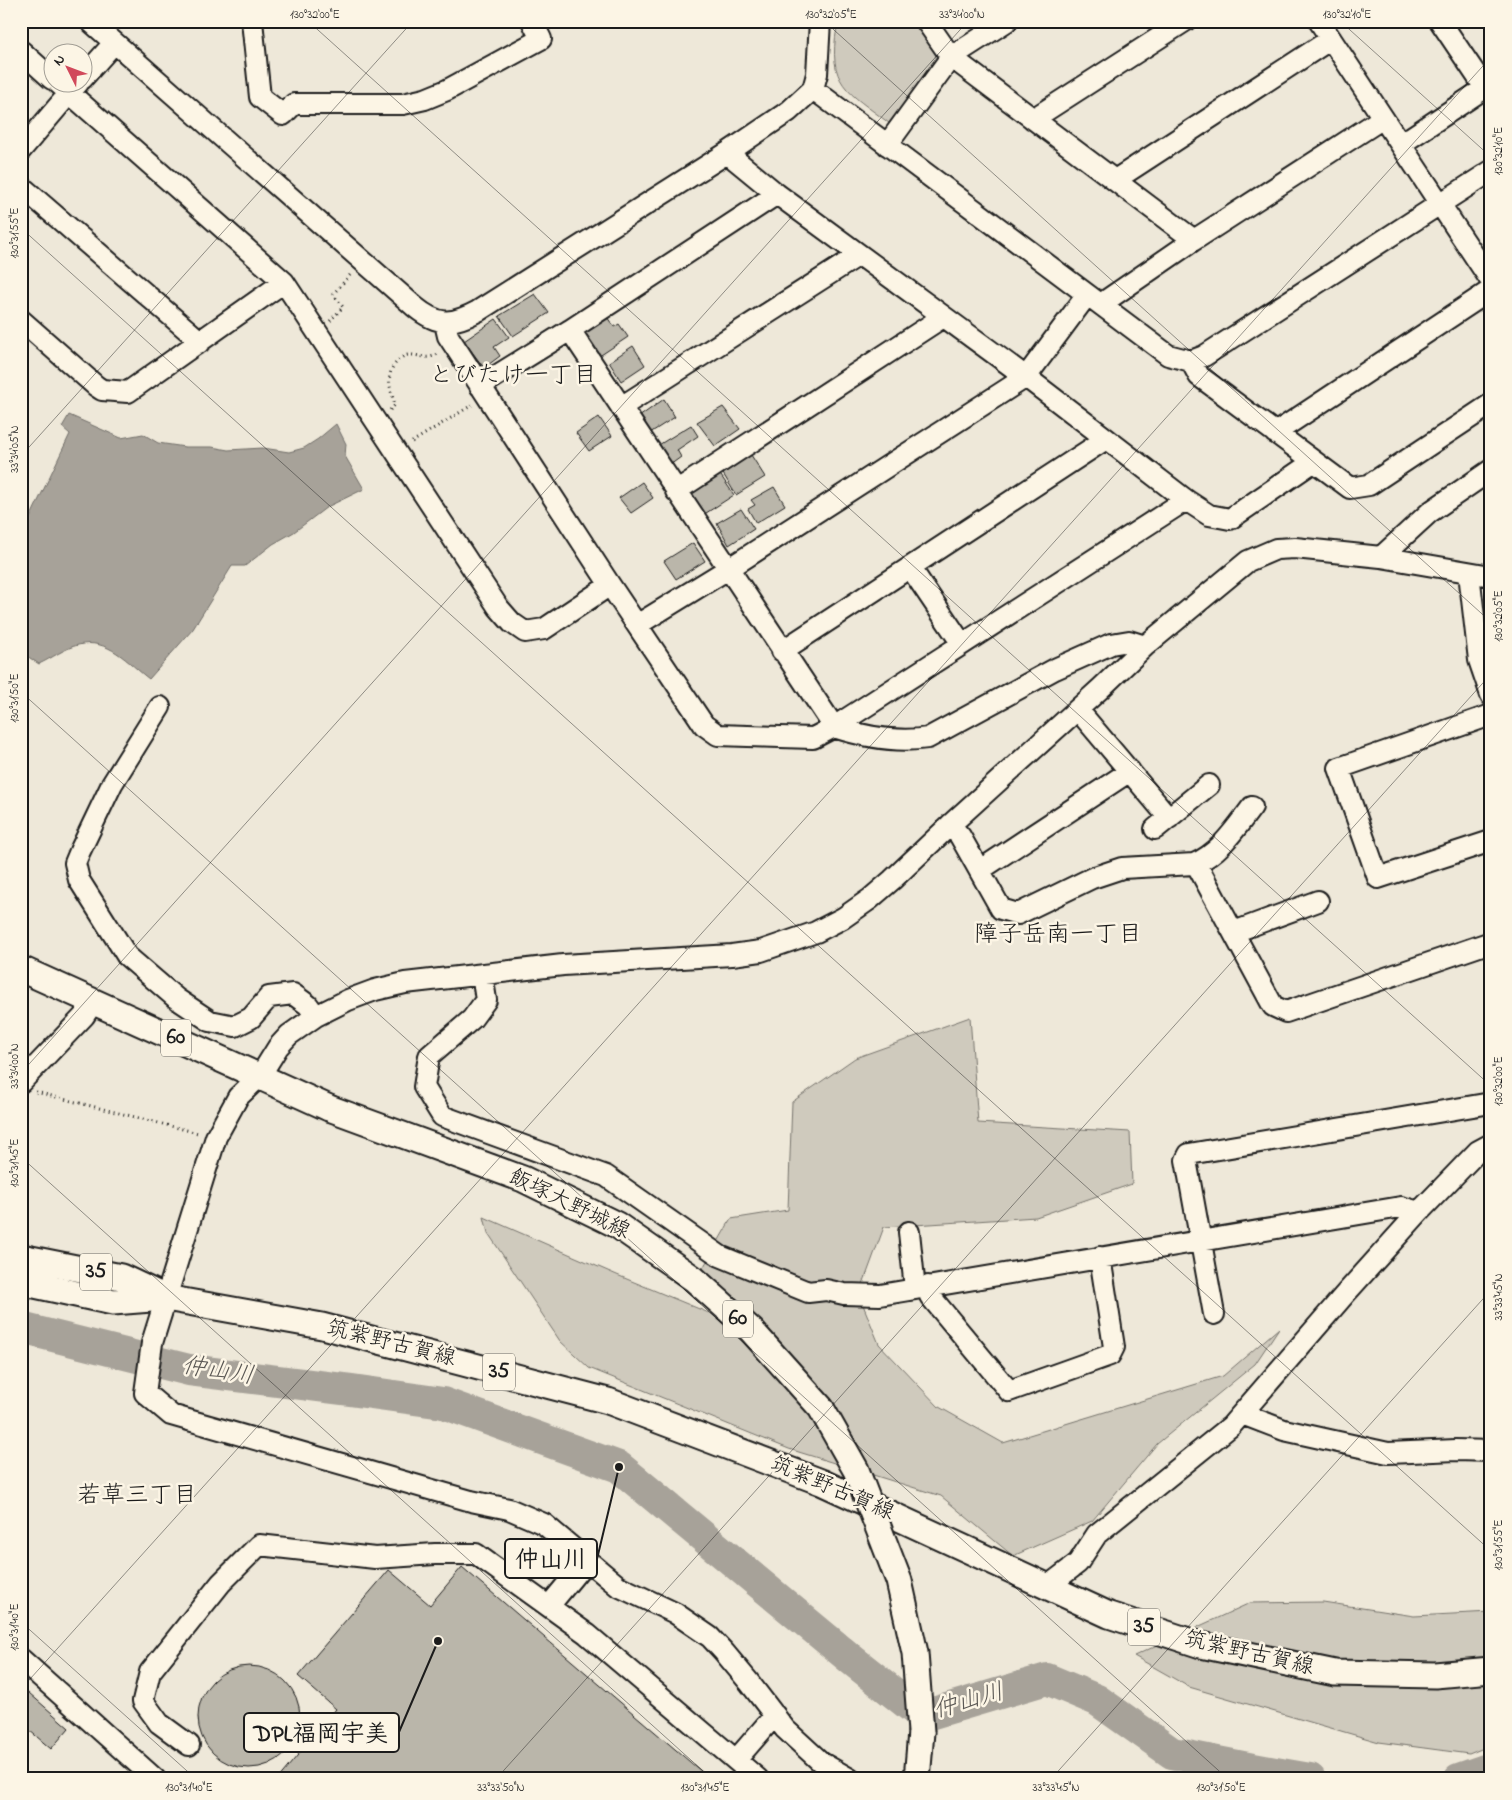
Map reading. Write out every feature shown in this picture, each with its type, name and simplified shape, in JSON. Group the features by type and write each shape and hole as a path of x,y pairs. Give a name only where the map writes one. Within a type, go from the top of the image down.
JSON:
{"main road":[{"name":"飯塚大野城線","path":"21,969 329,1108 425,1145 523,1179 617,1225 694,1279 751,1330 821,1408 856,1470 899,1581 915,1654 921,1732 917,1779"},
{"name":"筑紫野古賀線","path":"21,1257 121,1277 166,1298"},
{"name":"筑紫野古賀線","path":"21,1282 113,1302 166,1298 322,1326 608,1401 821,1482 1109,1615 1202,1646 1335,1673 1435,1675 1491,1670"}],"street":[{"path":"90,21 424,314 445,322 461,320 478,311 727,153 789,111 813,89 817,74 820,21"},
{"path":"252,21 260,97 283,115 294,104 403,104 425,99 447,90 541,39 532,21"},
{"path":"926,21 951,57 1194,240"},
{"path":"887,145 951,57 1007,21"},
{"path":"1033,119 1185,21"},
{"path":"1319,21 1491,281"},
{"path":"1401,144 1488,86 1440,21"},
{"path":"1115,180 1331,39"},
{"path":"92,64 114,43"},
{"path":"21,51 42,70"},
{"path":"813,89 1168,354 1191,362 1199,376 1350,488 1369,485 1491,404"},
{"path":"21,150 66,92"},
{"path":"81,92 284,282 498,607 512,623 526,632 544,629 610,585"},
{"path":"637,625 1026,377 1094,299 1194,240 1384,118"},
{"path":"727,153 777,194 1026,377 1106,440 1209,516 1230,518 1313,462"},
{"path":"1191,362 1204,356 1491,170"},
{"path":"21,186 193,335 199,343"},
{"path":"484,391 570,330 777,194"},
{"path":"621,407 859,255"},
{"path":"21,320 102,390 128,392 284,282"},
{"path":"1275,433 1491,290"},
{"path":"676,490 943,317"},
{"path":"445,322 448,336 610,585 704,725 718,735 813,738 834,727 1186,500"},
{"path":"570,330 834,727 879,739 912,741 928,738 1055,669 1111,644 1129,641 1145,646"},
{"path":"782,651 1106,440"},
{"path":"1381,557 1430,512 1491,470"},
{"path":"850,1779 822,1763 785,1729 710,1637 675,1613 618,1586 544,1524 509,1509 471,1501 171,1415 145,1393 152,1343 216,1137 238,1097 260,1076 278,1047 289,1035 316,1016 348,1000 375,990 405,983 564,965 732,955 761,951 816,932 843,918 870,900 1078,710 1145,646 1248,561 1261,554 1276,549 1295,548 1381,557 1491,576"},
{"path":"910,568 962,644"},
{"path":"1470,573 1479,660 1491,695"},
{"path":"160,707 112,784 80,851 75,863 79,880 126,956 177,999 210,1021 236,1026 250,1018 269,997 293,994 308,1004 316,1016"},
{"path":"1078,710 1130,771 1162,824 1209,785"},
{"path":"1491,715 1339,768 1378,878 1491,840"},
{"path":"980,870 1130,771"},
{"path":"950,825 960,836 1001,909 1018,914 1092,878 1122,868 1194,864 1207,858 1224,843 1252,807"},
{"path":"1194,864 1199,869 1273,1006 1286,1012 1491,942"},
{"path":"1234,932 1318,901"},
{"path":"482,974 486,1000 472,1019 429,1056 424,1086 442,1116 606,1176 720,1256 808,1292 826,1290 844,1294 880,1294 1401,1207 1419,1212"},
{"path":"26,1087 94,1001"},
{"path":"1214,1314 1186,1160 1189,1154 1491,1103"},
{"path":"1048,1586 1078,1563 1096,1534 1231,1426 1419,1212 1478,1152 1491,1144"},
{"path":"909,1232 922,1287 1009,1391 1110,1355 1114,1347 1100,1257"},
{"path":"1242,1414 1284,1430 1388,1453 1456,1450 1491,1451"},
{"path":"189,1745 159,1723 143,1701 150,1672 221,1583 259,1545 375,1558 435,1554 476,1554 587,1634 758,1779"},
{"path":"548,1606 587,1560"},
{"path":"21,1659 155,1779"},
{"path":"736,1760 775,1715"}],"path":[{"path":"318,334 343,307 333,294 363,261"},
{"path":"376,422 395,405 389,383 391,369 399,358 408,355 432,358 454,345"},
{"path":"396,452 484,391"},
{"path":"26,1087 216,1137"}],"shaded area":[{"path":"845,21 914,21 936,49 936,63 889,123 851,94 838,74 835,62 837,27"},
{"path":"69,415 121,438 143,434 158,443 228,450 263,448 289,452 304,448 336,424 346,444 345,456 364,489 327,507 294,532 273,544 245,566 232,566 193,629 149,679 117,653 99,645 73,646 39,664 21,652 21,537 70,434 62,427"},
{"path":"970,1017 978,1123 1130,1132 1132,1184 1036,1217 884,1227 859,1295 879,1344 939,1407 1003,1443 1223,1376 1279,1328 1255,1364 1157,1444 1092,1521 1013,1556 941,1496 789,1449 589,1368 560,1341 488,1233 484,1217 709,1313 703,1268 731,1219 788,1210 792,1102 855,1058"},
{"path":"1323,1602 1414,1616 1491,1612 1491,1745 1469,1754 1379,1742 1189,1687 1134,1656 1250,1603"}],"building":[{"path":"535,294 549,313 513,336 499,316"},
{"path":"607,317 614,327 619,324 628,337 598,357 583,334"},
{"path":"496,319 509,337 494,347 500,356 484,368 464,341"},
{"path":"633,346 645,365 621,381 609,362"},
{"path":"664,399 675,417 650,433 639,417"},
{"path":"723,407 740,429 715,446 697,422"},
{"path":"599,417 612,436 589,451 576,433"},
{"path":"691,425 698,436 677,450 681,457 670,465 657,446"},
{"path":"751,455 765,477 736,495 722,472"},
{"path":"719,473 734,495 703,515 689,492"},
{"path":"642,482 653,498 631,513 619,498"},
{"path":"774,487 785,505 756,523 748,509 755,505 751,500"},
{"path":"741,509 754,529 729,545 717,523"},
{"path":"693,543 705,561 676,579 664,561"},
{"path":"462,1567 710,1779 278,1779 336,1709 298,1676 389,1570 430,1605"},
{"path":"249,1666 268,1670 285,1681 296,1698 300,1717 296,1736 285,1753 268,1764 249,1768 230,1764 213,1753 202,1736 198,1717 202,1698 213,1681 230,1670"},
{"path":"21,1686 69,1728 51,1749 21,1723"}],"waterway":[{"name":"仲山川","path":"21,1328 189,1370 443,1403 619,1467 852,1660 923,1716 1047,1679 1097,1700 1172,1753 1310,1779"},
{"name":"仲山川","path":"1459,1779 1491,1768"}],"place":[{"name":"仲山川","path":"619,1467"},
{"name":"DPL福岡宇美","path":"438,1641"}],"district":[{"name":"とびたけ一丁目","path":"513,376"},
{"name":"障子岳南一丁目","path":"1058,935"},
{"name":"若草三丁目","path":"137,1496"}]}
